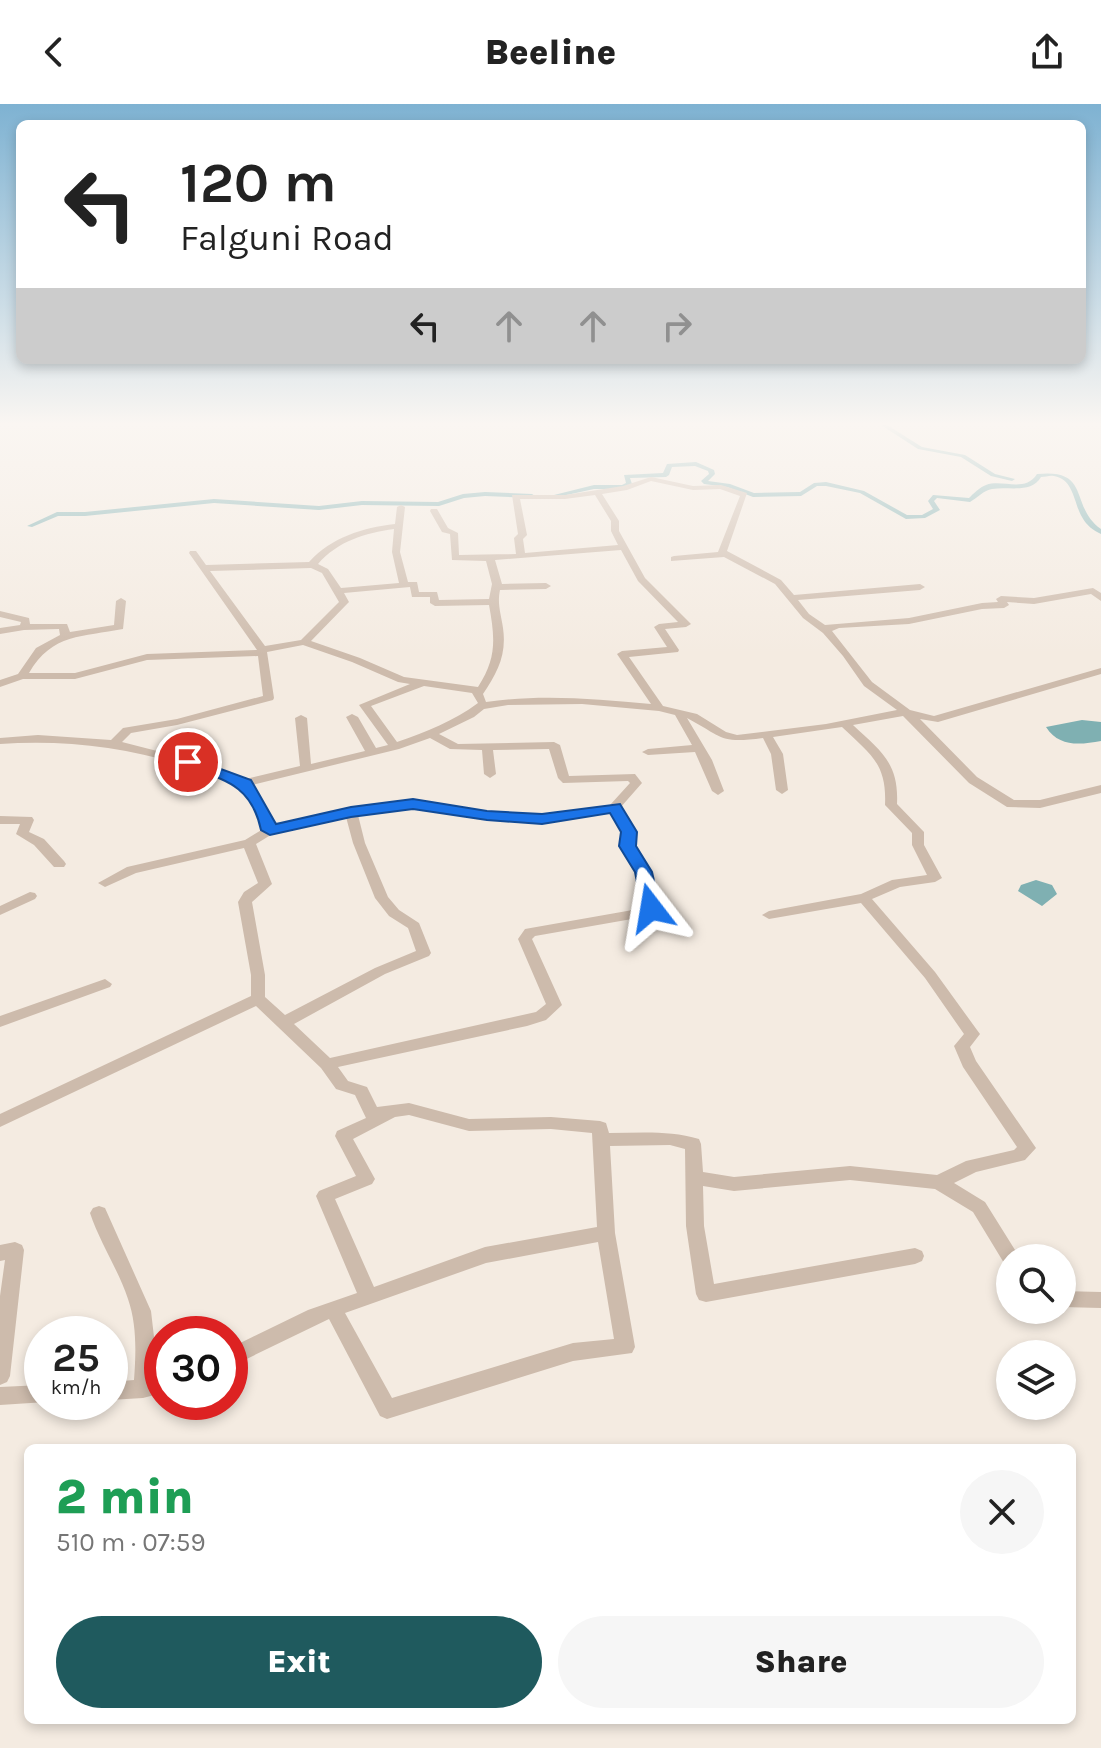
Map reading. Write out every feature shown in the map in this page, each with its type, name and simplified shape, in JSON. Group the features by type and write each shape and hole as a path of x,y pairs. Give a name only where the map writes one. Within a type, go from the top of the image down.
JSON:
{"street":[{"path":"516,502 523,535 518,538 521,556"},
{"path":"603,502 641,579 686,624 659,627 674,650 622,654 659,708"},
{"path":"741,502 722,552 778,582 806,616 827,631 868,684 906,712 973,780 1011,804 1040,804 1084,796 1101,789"},
{"path":"401,507 396,552 404,584"},
{"path":"434,511 445,530 454,533 455,558 624,547"},
{"path":"312,565 320,555 345,538 397,526"},
{"path":"114,744 127,730 177,722 269,698 262,651 193,553"},
{"path":"674,559 727,554"},
{"path":"0,741 38,738 114,744 188,762 245,783 395,747 431,734 470,715 495,669 499,632 493,602 497,587 490,558"},
{"path":"206,568 312,565 325,571 344,602 304,642"},
{"path":"338,591 414,584 415,595 434,594 435,603 493,602"},
{"path":"497,587 546,586"},
{"path":"791,598 920,587"},
{"path":"827,631 828,627 921,619 982,606 1004,605 1001,599 1034,601 1093,591 1101,598"},
{"path":"22,676 33,655 65,634 119,627 121,601"},
{"path":"0,614 26,620 24,627"},
{"path":"0,631 56,624 64,626 65,634"},
{"path":"0,684 22,676 75,676 147,657 262,651 304,642 402,680 470,689 480,700 582,701 659,708 693,716 722,735 737,738 906,712 934,720 1101,671"},
{"path":"395,747 364,705 424,683"},
{"path":"679,713 700,748 718,791"},
{"path":"352,717 372,752"},
{"path":"301,718 306,769"},
{"path":"769,915 864,898 897,883 935,878 918,845 918,832 891,805 894,782 880,755 844,723"},
{"path":"105,883 132,870 249,843 270,830 351,812 413,804 487,816 542,819 614,808 636,783 631,777 567,780 554,745 450,746 431,734"},
{"path":"766,734 777,754 782,790"},
{"path":"487,746 490,774"},
{"path":"648,752 700,748"},
{"path":"245,783 270,830"},
{"path":"327,1064 527,1021 541,1016 554,1005 525,939 530,932 636,915 649,912 651,908 643,872 628,846 629,832 614,808"},
{"path":"283,1023 380,971 424,953 414,926 394,913 382,898 359,843 351,812"},
{"path":"0,820 28,820 22,834 39,842 59,864"},
{"path":"249,843 265,884 249,895 245,902 258,975 258,999 327,1064 342,1085 361,1091 372,1114 409,1109 469,1125 551,1123 600,1127 606,1233 625,1347 573,1352 387,1409 333,1309"},
{"path":"0,911 30,896"},
{"path":"864,898 930,975 972,1034 962,1046 969,1063 1027,1148 1019,1155 972,1166 939,1182"},
{"path":"0,1022 105,984"},
{"path":"0,1121 258,999"},
{"path":"368,1296 325,1196 366,1179 343,1136 395,1111"},
{"path":"601,1140 670,1139 693,1144 695,1226 706,1294 915,1256"},
{"path":"694,1178 734,1184 850,1173 939,1182 979,1207 1002,1244"},
{"path":"99,1213 107,1239 134,1288 144,1331"},
{"path":"248,1349 333,1309 485,1255 606,1233"},
{"path":"0,1253 15,1250 0,1376"},
{"path":"1076,1299 1101,1300"},
{"path":"0,1396 24,1395"}],"water":[{"path":"1082,720 1101,722 1101,741 1077,744 1063,741 1046,727"},
{"path":"1036,880 1052,885 1057,894 1042,906 1018,891 1021,885"}],"waterway":[{"path":"30,526 57,514 207,502"},
{"path":"225,502 319,508 362,503 446,502"},
{"path":"879,502 906,517 923,517 937,510 931,502"},
{"path":"1078,502 1090,525 1101,532"}],"route":[{"path":"188,762 245,783 270,830 351,812 413,804 515,819 542,819 614,808 629,832 628,846 643,872 651,908"}]}
